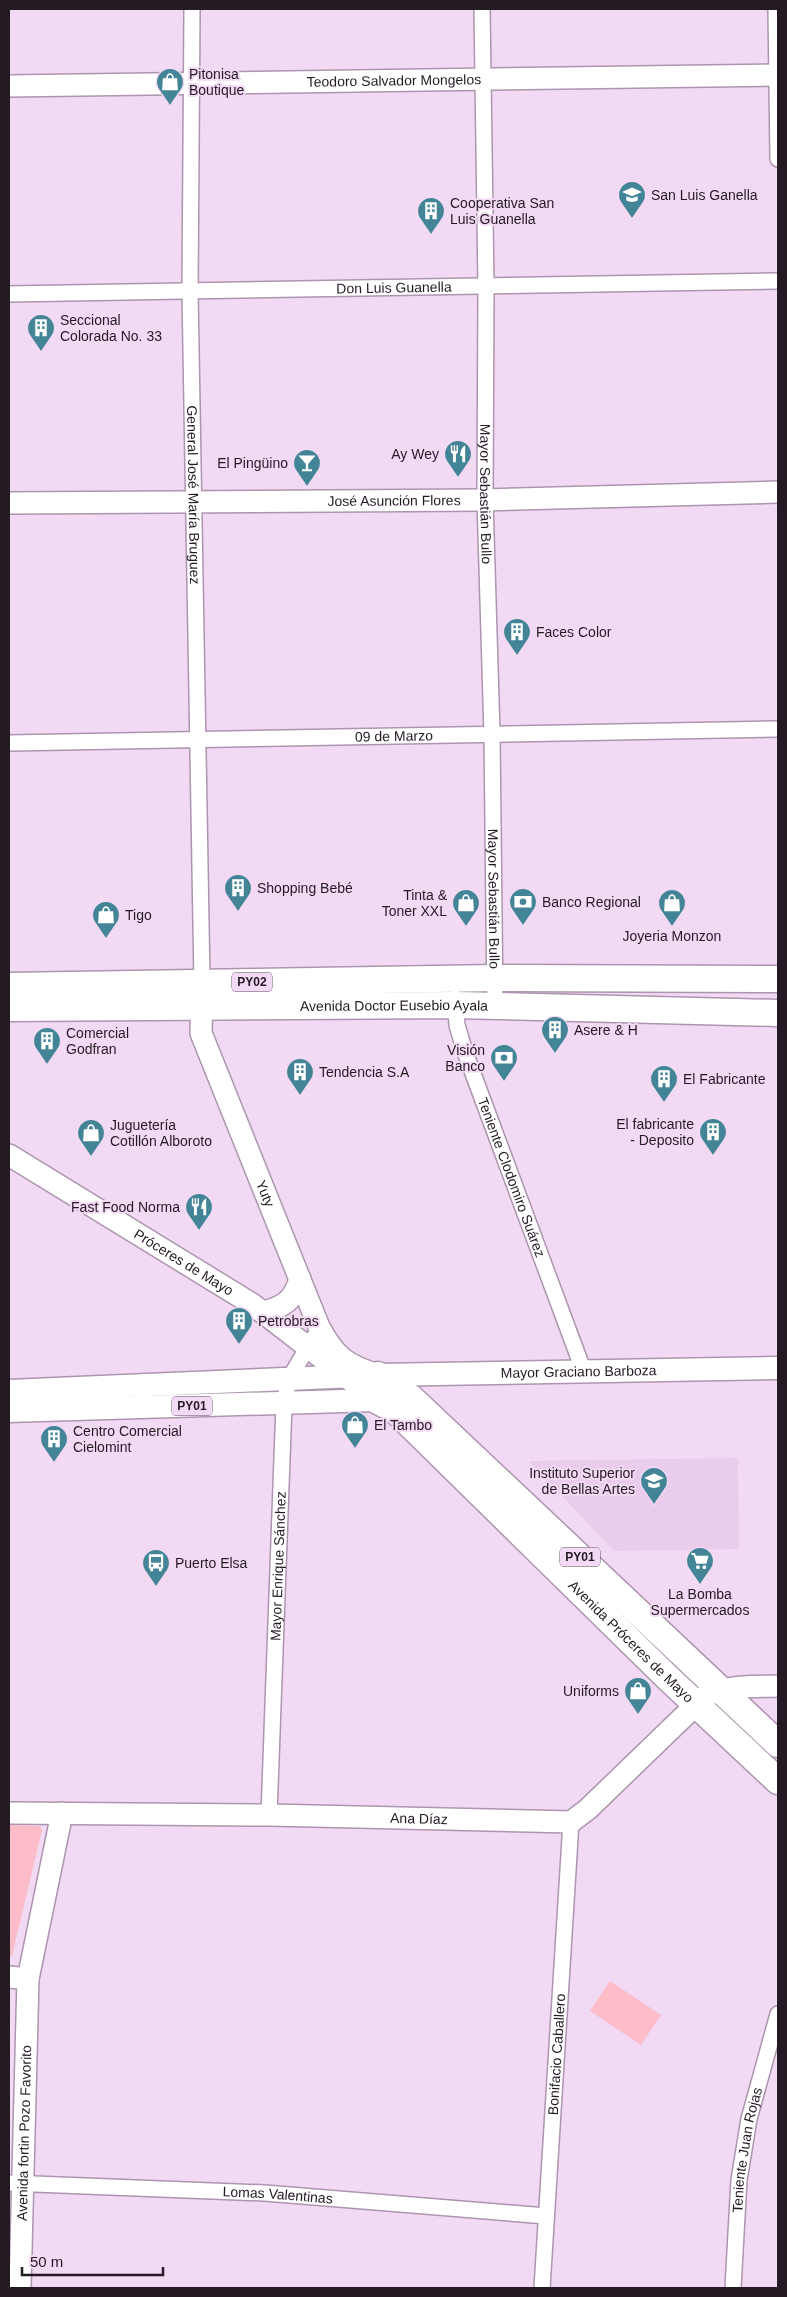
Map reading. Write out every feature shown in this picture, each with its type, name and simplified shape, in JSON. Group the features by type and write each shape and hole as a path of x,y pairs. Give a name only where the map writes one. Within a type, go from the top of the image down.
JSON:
{"highway":[{"name":"Avenida Doctor Eusebio Ayala","path":"9,1008 202,994 457,979 778,979"},
{"name":"Avenida Doctor Eusebio Ayala","path":"9,986 455,1005 778,1014"},
{"name":"Avenida Próceres de Mayo","path":"377,1387 395,1410 620,1631 708,1697 778,1744"},
{"name":"Avenida Próceres de Mayo","path":"377,1387 411,1398 708,1697 778,1781"}],"main road":[{"name":"Mayor Graciano Barboza","path":"377,1387 584,1372 778,1368"},
{"name":"PY01","path":"9,1392 348,1377 377,1387"},
{"name":"PY01","path":"9,1411 284,1404 377,1387"}],"street":[{"name":"General José María Bruguez","path":"192,9 193,83 190,291 196,740 202,994"},
{"name":"Mayor Sebastián Bullo","path":"482,9 486,286 485,500 492,734 496,978"},
{"path":"776,9 778,159"},
{"name":"Teodoro Salvador Mongelos","path":"9,86 778,75"},
{"name":"Don Luis Guanella","path":"9,294 778,281"},
{"name":"José Asunción Flores","path":"9,504 485,500 778,492"},
{"name":"09 de Marzo","path":"9,743 778,729"},
{"path":"495,1006 496,978"},
{"name":"Teniente Clodomiro Suárez","path":"457,979 455,1005 465,1052 584,1372"},
{"name":"Yuty","path":"202,994 201,1033 319,1327 333,1351 341,1359 361,1370 377,1387"},
{"name":"Próceres de Mayo","path":"9,1155 259,1310 348,1377"},
{"path":"259,1310 262,1312 270,1310 290,1301 297,1290 300,1279"},
{"name":"Mayor Enrique Sánchez","path":"269,1815 284,1404 289,1379 319,1327"},
{"path":"571,1822 588,1809 708,1697 778,1686"},
{"name":"Ana Díaz","path":"9,1813 269,1815 571,1822"},
{"name":"Avenida fortin Pozo Favorito","path":"20,2288 16,2183 18,1978 62,1813"},
{"name":"Bonifacio Caballero","path":"542,2288 571,1822"},
{"name":"Teniente Juan Rojas","path":"734,2288 735,2230 749,2119 778,2014"},
{"name":"Lomas Valentinas","path":"16,2183 265,2193 546,2216"}],"shaded area":[{"name":"Instituto Superior de Bellas Artes","path":"738,1458 739,1549 614,1551 529,1461"},
{"path":"9,1825 40,1826 42,1830 12,1956 9,1956"},
{"path":"610,1981 661,2015 641,2045 590,2011"}],"place":[{"name":"Pitonisa Boutique","path":"170,106"},
{"name":"San Luis Ganella","path":"632,219"},
{"name":"Cooperativa San Luis Guanella","path":"431,235"},
{"name":"Seccional Colorada No. 33","path":"41,352"},
{"name":"Ay Wey","path":"458,478"},
{"name":"El Pingüino","path":"307,487"},
{"name":"Faces Color","path":"517,656"},
{"name":"Shopping Bebé","path":"238,912"},
{"name":"Banco Regional","path":"523,926"},
{"name":"Tinta & Toner XXL","path":"466,927"},
{"name":"Joyeria Monzon","path":"672,927"},
{"name":"Tigo","path":"106,939"},
{"name":"Asere & H","path":"555,1054"},
{"name":"Comercial Godfran","path":"47,1065"},
{"name":"Visión Banco","path":"504,1082"},
{"name":"Tendencia S.A","path":"300,1096"},
{"name":"El Fabricante","path":"664,1103"},
{"name":"El fabricante - Deposito","path":"713,1156"},
{"name":"Juguetería Cotillón Alboroto","path":"91,1157"},
{"name":"Fast Food Norma","path":"199,1231"},
{"name":"Petrobras","path":"239,1345"},
{"name":"El Tambo","path":"355,1449"},
{"name":"Centro Comercial Cielomint","path":"54,1463"},
{"name":"Instituto Superior de Bellas Artes","path":"654,1505"},
{"name":"La Bomba Supermercados","path":"700,1585"},
{"name":"Puerto Elsa","path":"156,1587"},
{"name":"Uniforms","path":"638,1715"}]}
